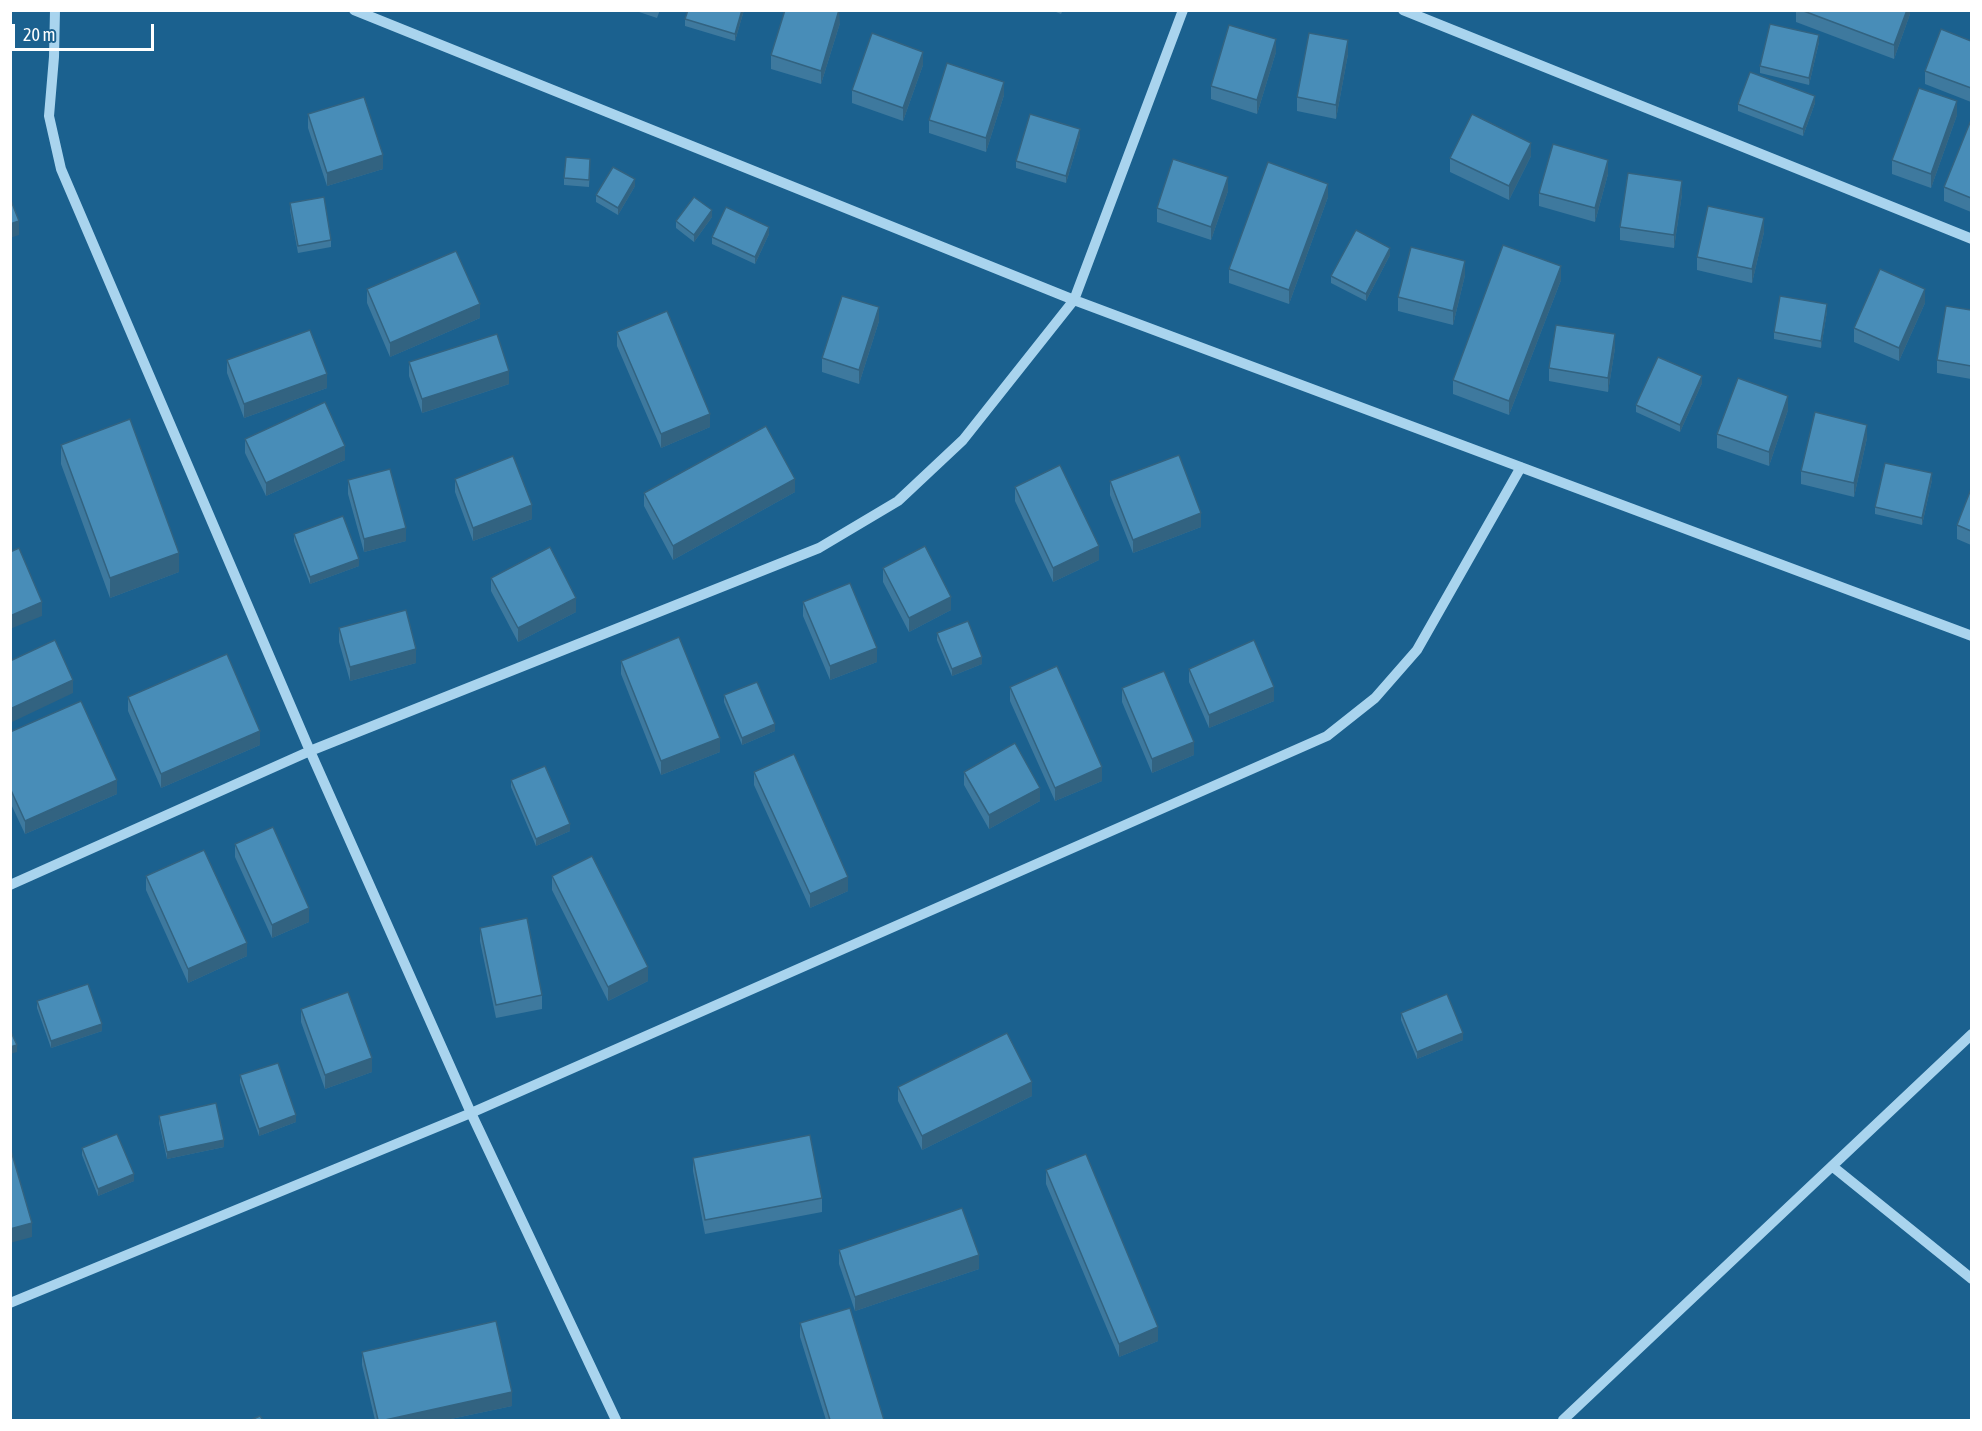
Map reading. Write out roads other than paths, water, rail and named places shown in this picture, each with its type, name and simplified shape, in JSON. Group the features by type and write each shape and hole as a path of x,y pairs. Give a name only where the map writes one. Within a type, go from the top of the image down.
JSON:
{"street":[{"path":"55,10 49,116 61,169 310,751 471,1113 616,1420"},
{"path":"354,10 1074,300 1971,636"},
{"path":"10,885 310,751 819,548 898,501 963,440 1074,300 1183,10"},
{"path":"1403,10 1971,239"},
{"path":"10,1304 471,1113 1327,736 1375,698 1417,650 1521,467"},
{"path":"1563,1420 1971,1034"},
{"path":"1832,1166 1971,1279"}]}
